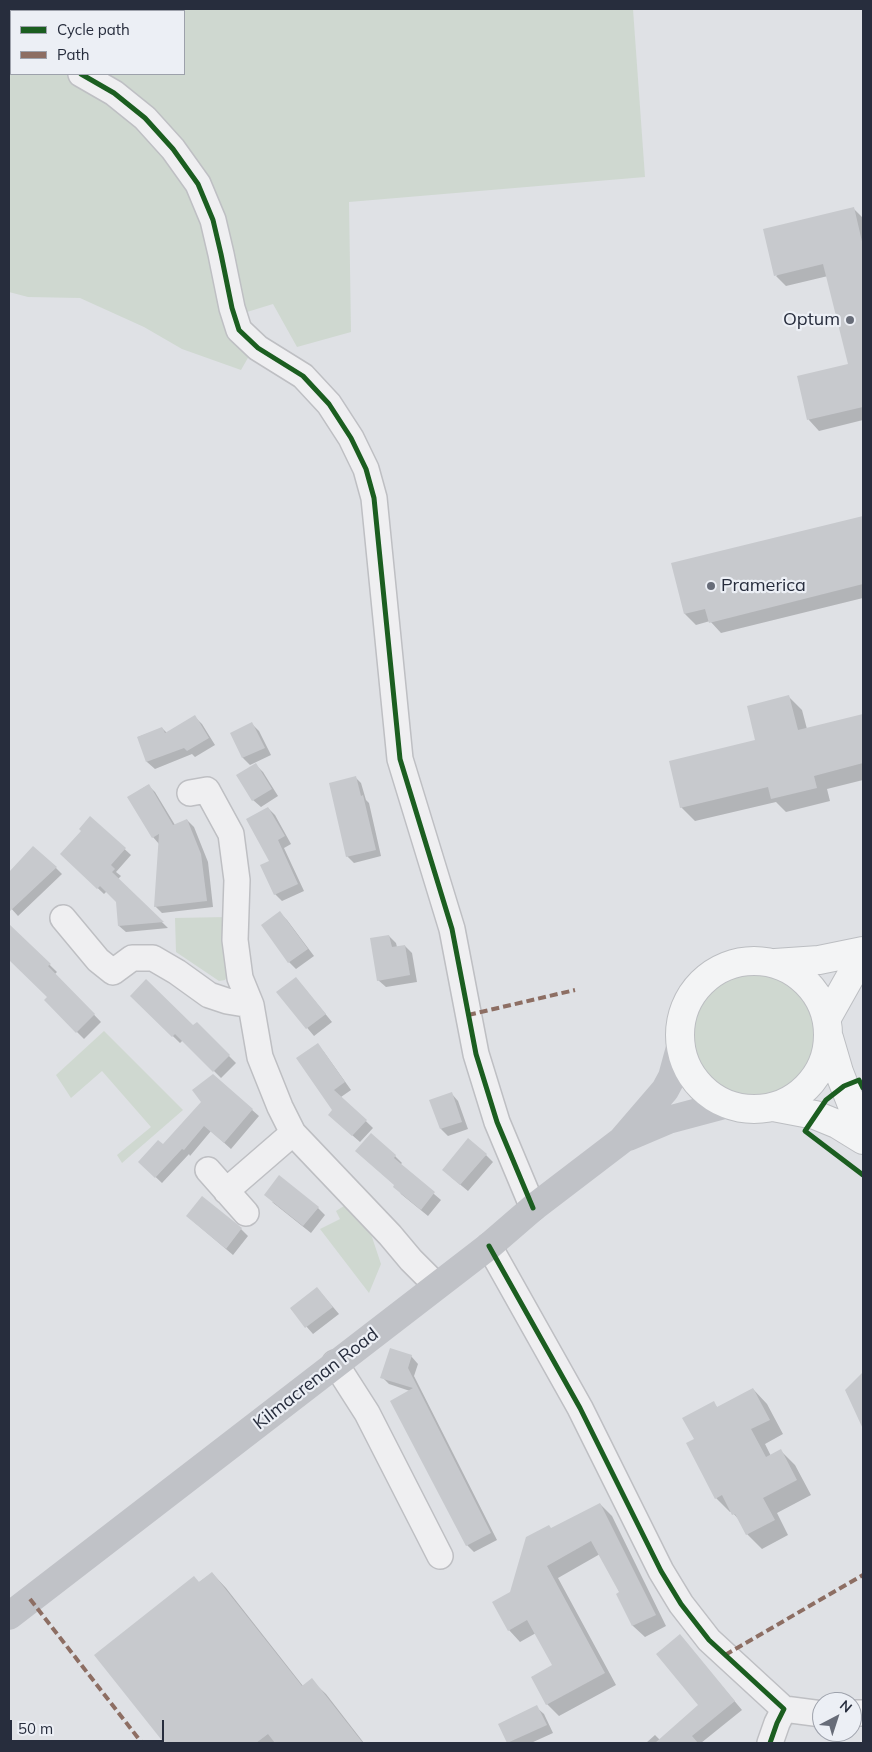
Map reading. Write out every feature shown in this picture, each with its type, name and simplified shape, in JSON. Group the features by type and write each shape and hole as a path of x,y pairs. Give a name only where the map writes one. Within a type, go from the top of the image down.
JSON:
{"main road":[{"path":"773,963 820,960 863,951"},
{"path":"773,1107 792,1099 812,1082 825,1059 828,1028 854,970 863,960"},
{"path":"863,1133 839,1072 823,1005 808,983 786,968 773,963 762,961 738,962 727,965 708,976 693,992 684,1012 680,1044 687,1066 708,1093 728,1104 750,1109 773,1107 815,1115 837,1124 863,1140"},
{"name":"Kilmacrenan Road","path":"9,1616 436,1284 489,1246 533,1208 622,1140 665,1090 672,1077 680,1044"},
{"name":"Kilmacrenan Road","path":"622,1140 668,1120 728,1104"}],"street":[{"path":"84,75 114,93 145,118 173,149 198,184 213,220 232,308 239,330 258,348 303,376 329,404 351,438 366,468 374,498 400,759 452,929 476,1054 497,1122 533,1208"},
{"path":"190,793 207,790 231,834 237,880 235,940 240,978 251,1005 260,1057 280,1107 293,1133 390,1235 411,1260 436,1284"},
{"path":"63,918 98,960 113,972 132,958 153,958 177,972 209,995 227,1001 251,1005"},
{"path":"226,1191 293,1133"},
{"path":"208,1170 246,1212"},
{"path":"489,1246 580,1408 661,1572 676,1596 709,1640 784,1709 812,1713"},
{"path":"335,1363 368,1413 440,1556"},
{"path":"770,1743 784,1709"}],"shaded area":[{"path":"9,9 633,9 645,177 349,202 351,332 297,347 273,304 247,312 212,191 249,356 241,370 182,349 144,327 80,298 28,297 9,292"},
{"path":"226,917 230,973 225,980 219,981 176,952 175,918"},
{"path":"756,974 780,979 800,992 813,1012 818,1036 813,1060 800,1080 780,1093 756,1098 732,1093 712,1080 699,1060 694,1036 699,1012 712,992 732,979"},
{"path":"104,1031 183,1110 122,1163 117,1155 151,1127 102,1071 71,1098 56,1075"},
{"path":"347,1204 372,1237 381,1264 369,1293 320,1229 340,1219 336,1211"}],"building":[{"name":"Optum","path":"854,207 863,246 863,407 807,420 797,376 848,364 823,264 774,276 763,229"},
{"path":"863,516 863,584 709,623 705,609 684,614 671,563"},
{"path":"789,695 798,730 863,714 863,763 814,776 817,788 771,799 768,787 680,808 669,761 755,740 747,706"},
{"path":"195,715 209,738 187,751 184,748 146,762 137,737 162,727 165,733"},
{"path":"252,722 265,748 242,758 230,733"},
{"path":"256,763 272,789 252,801 236,775"},
{"path":"356,776 361,796 363,795 376,850 346,857 329,783"},
{"path":"149,784 173,825 187,819 201,854 207,901 154,907 159,834 152,838 127,797"},
{"path":"268,807 285,836 278,840 298,884 274,895 260,865 269,861 246,819"},
{"path":"90,816 126,848 111,865 115,869 112,872 164,922 118,926 116,902 100,886 97,889 60,854 81,831 79,829"},
{"path":"33,846 57,867 9,912 9,872"},
{"path":"280,911 308,949 288,963 261,925"},
{"path":"9,924 51,964 48,966 95,1014 76,1033 44,1000 47,997 9,960"},
{"path":"389,935 392,947 405,945 410,975 377,981 370,938"},
{"path":"296,977 326,1014 306,1029 276,992"},
{"path":"146,979 193,1025 197,1022 230,1055 213,1072 175,1034 172,1037 130,996"},
{"path":"318,1043 345,1082 334,1090 367,1120 352,1136 328,1115 332,1110 296,1058"},
{"path":"213,1074 253,1109 224,1143 204,1126 184,1150 182,1149 155,1178 138,1162 158,1140 163,1144 201,1102 192,1090"},
{"path":"452,1092 462,1122 440,1129 429,1100"},
{"path":"371,1133 396,1155 394,1158 435,1192 421,1210 393,1187 394,1185 355,1151"},
{"path":"468,1138 487,1154 460,1185 442,1170"},
{"path":"279,1175 319,1207 303,1226 264,1195"},
{"path":"202,1196 242,1228 226,1249 186,1216"},
{"path":"317,1287 333,1307 305,1328 290,1308"},
{"path":"390,1348 412,1355 408,1368 491,1533 466,1546 390,1401 413,1388 380,1378"},
{"path":"863,1372 863,1429 845,1390"},
{"path":"753,1388 770,1420 751,1429 766,1457 781,1449 797,1480 763,1498 775,1520 746,1535 735,1514 732,1515 722,1495 715,1499 686,1443 694,1439 682,1418 714,1401 717,1407"},
{"path":"600,1503 656,1615 632,1626 616,1594 619,1592 591,1541 547,1566 605,1673 546,1705 531,1677 552,1665 527,1620 508,1631 492,1602 510,1592 526,1537 549,1525 551,1528"},
{"path":"212,1572 302,1686 312,1678 363,1743 275,1743 268,1734 256,1743 164,1743 94,1655 194,1576 199,1582"},
{"path":"680,1634 735,1701 692,1736 698,1743 655,1743 698,1705 656,1654"},
{"path":"537,1705 547,1725 507,1743 498,1724"}],"marked path":[{"path":"468,1015 575,990"},
{"path":"725,1655 863,1575"},
{"path":"30,1599 142,1743"}],"cycle path":[{"path":"83,75 114,93 145,118 173,149 198,184 213,220 232,308 239,330 258,348 303,376 329,404 351,438 366,469 374,498 400,759 452,929 476,1054 497,1122 533,1208"},
{"path":"863,1088 859,1080 844,1086 826,1100 805,1131 863,1175"},
{"path":"489,1246 580,1408 661,1571 681,1604 709,1640 784,1709 770,1743"}],"place":[{"name":"Optum","path":"850,320"},
{"name":"Pramerica","path":"711,586"}]}
